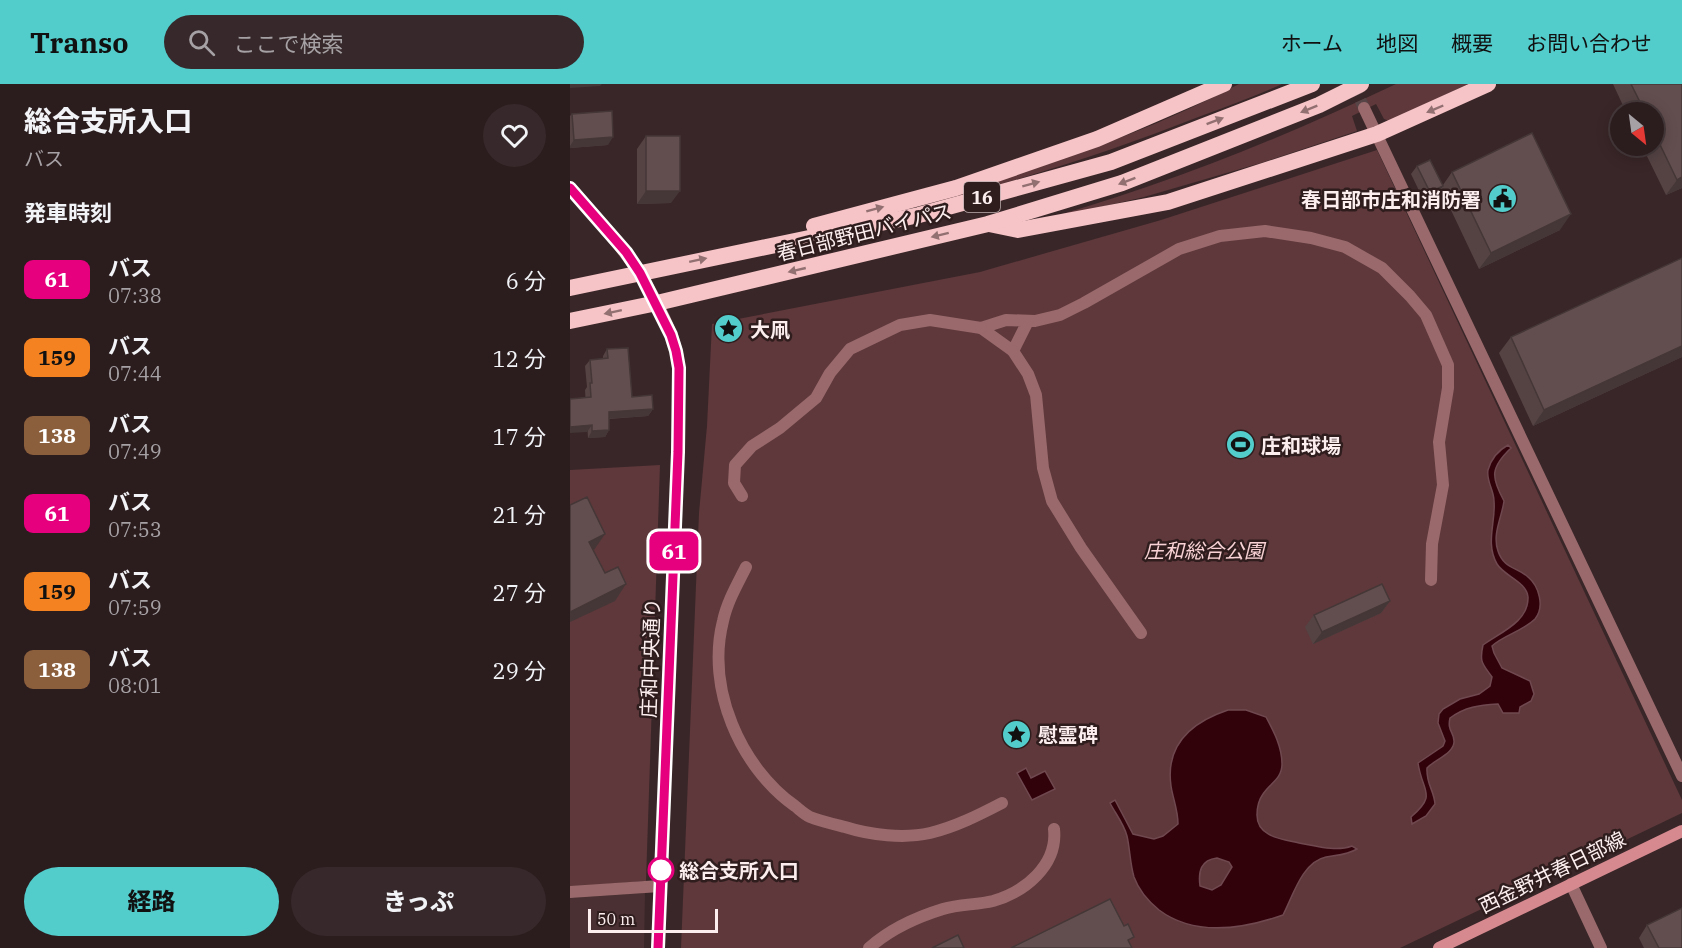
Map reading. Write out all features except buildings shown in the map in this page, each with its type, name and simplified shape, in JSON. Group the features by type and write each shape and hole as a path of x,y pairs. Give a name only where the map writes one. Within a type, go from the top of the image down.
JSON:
{"highway":[{"name":"16","path":"760,247 793,231 956,188 1076,146 1224,84"},
{"name":"春日部野田バイパス","path":"570,288 919,215 1111,162 1312,84"},
{"name":"春日部野田バイパス","path":"570,321 657,303 988,224 1122,183 1319,105 1361,84"},
{"name":"16","path":"988,224 1018,230 1168,202 1377,134 1488,84"}],"main road":[{"name":"西金野井春日部線","path":"1439,948 1682,831"}],"street":[{"path":"1364,108 1682,776"},
{"name":"庄和中央通り","path":"570,188 626,252 640,273 657,303 674,343 679,368 678,452 658,948"},
{"path":"981,328 1005,320 1035,321 1059,315 1179,249 1220,236 1265,231 1311,238 1345,247 1382,268 1426,315 1448,365 1448,388 1439,442 1443,485 1432,544 1431,580"},
{"path":"742,496 734,483 735,465 752,446 780,428 816,398 830,373 850,349 900,325 930,320 981,328 1013,351 1028,374 1036,394 1043,468 1052,501 1081,548 1141,633"},
{"path":"1013,351 1028,321"},
{"path":"746,567 729,601 722,623 719,660 723,697 735,731 752,765 781,796 809,816 857,831 898,836 929,834 974,818 1002,803"},
{"path":"869,948 878,940 921,916 946,908 993,901 1017,891 1032,881 1045,866 1055,840 1054,829"},
{"path":"1570,884 1601,948"},
{"path":"570,892 660,886"}],"shaded area":[{"path":"1508,445 1511,448 1499,461 1495,473 1495,479 1504,501 1496,545 1507,564 1532,581 1538,591 1540,609 1530,623 1492,646 1502,668 1530,681 1534,694 1531,701 1520,707 1519,713 1503,713 1498,704 1491,704 1467,709 1450,718 1449,726 1454,738 1453,745 1448,753 1427,768 1435,804 1426,816 1412,824 1411,817 1424,803 1426,797 1418,763 1443,746 1445,741 1438,723 1439,714 1460,699 1479,694 1490,686 1492,677 1482,660 1483,645 1512,626 1527,606 1527,592 1520,583 1497,564 1491,540 1494,501 1488,470 1496,455"},
{"path":"1228,710 1246,710 1266,717 1275,734 1282,764 1278,777 1259,802 1257,815 1261,828 1278,838 1319,847 1346,848 1352,846 1357,849 1346,854 1326,857 1311,866 1299,881 1283,915 1252,924 1219,928 1188,924 1173,919 1148,899 1138,887 1134,877 1126,832 1110,803 1115,800 1133,834 1154,839 1163,836 1178,824 1171,786 1172,758 1184,737 1193,728","holes":["1217,858 1229,862 1232,867 1221,885 1212,890 1200,886 1200,871 1207,861"]},
{"path":"1026,768 1031,778 1045,771 1055,789 1032,800 1017,773"},
{"path":"645,893 644,948 570,948 570,898"}],"green space":[{"path":"1239,84 1282,84 1115,148 1028,176 939,201 850,222 1048,164 1145,128"},
{"path":"1396,84 1468,84 1389,121 1384,119 1376,104 1352,116 1357,131 1261,163 1144,197 1023,225 1118,197 1212,163 1259,145"},
{"name":"庄和総合公園","path":"1377,150 1682,800 1682,813 1400,948 681,948 699,513 707,426 712,324 980,272 1161,220"},
{"path":"660,465 646,881 570,887 570,470"}],"tunnel":[{"path":"1353,84 1364,108"}],"bus line":[{"name":"61","path":"570,188 626,252 640,273 671,335 679,368 678,452 658,948"}],"place":[{"name":"春日部市庄和消防署","path":"1502,199"},
{"name":"大凧","path":"729,329"},
{"name":"庄和球場","path":"1240,445"},
{"name":"慰霊碑","path":"1017,734"},
{"name":"総合支所入口","path":"661,870"}]}
